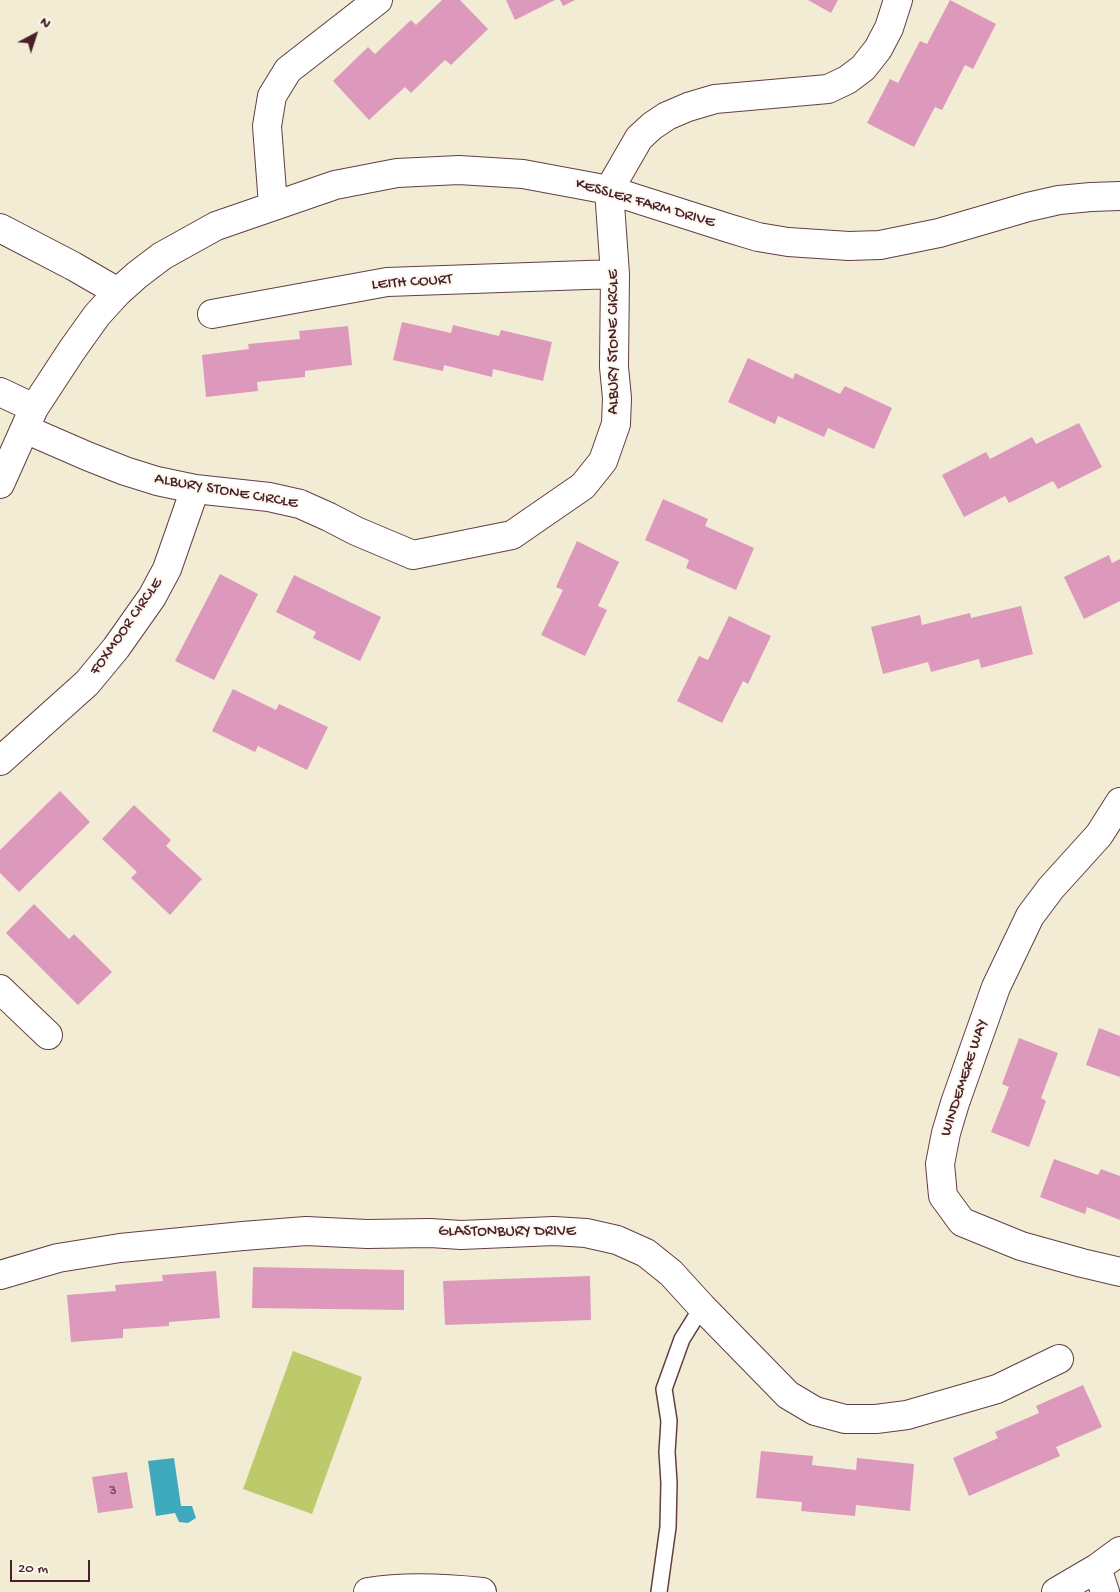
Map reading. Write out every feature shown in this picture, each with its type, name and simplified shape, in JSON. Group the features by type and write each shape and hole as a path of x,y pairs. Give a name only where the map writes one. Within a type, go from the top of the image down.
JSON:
{"street":[{"path":"273,205 267,126 272,96 288,70 378,0"},
{"path":"609,190 639,138 667,116 715,99 828,89 847,80 863,68 878,49 889,28 898,0"},
{"name":"KESSLER FARM DRIVE","path":"0,484 30,418 77,343 97,315 137,275 162,256 216,226 335,185 397,173 450,170 523,174 609,190 758,237 788,242 849,246 880,245 939,233 1028,207 1060,200 1120,196"},
{"name":"ALBURY STONE CIRCLE","path":"0,392 30,418 125,471 157,481 194,488 269,497 300,504 356,531 413,555 512,535 583,486 603,461 616,424 617,398 614,368 615,274 609,190"},
{"path":"0,228 118,292"},
{"name":"LEITH COURT","path":"212,314 387,282 615,274"},
{"name":"FOXMOOR CIRCLE","path":"0,760 87,683 121,640 152,596 167,569 194,488"},
{"name":"WINDEMERE WAY","path":"1120,802 1099,835 1051,888 1030,916 993,996 955,1103 946,1133 940,1164 943,1196 962,1222 1021,1246 1120,1272"},
{"path":"0,990 48,1035"},
{"name":"GLASTONBURY DRIVE","path":"0,1275 58,1258 120,1248 243,1236 306,1232 461,1235 578,1232 617,1240 646,1253 671,1273 788,1395 815,1411 845,1419 876,1419 908,1415 997,1389 1059,1359"},
{"path":"1056,1592 1101,1580 1120,1551"},
{"path":"368,1592 413,1589 482,1592"}],"lane":[{"path":"659,1592 668,1527 669,1483 667,1452 669,1421 664,1389 682,1339 702,1307"}],"green space":[{"path":"293,1351 362,1377 312,1514 243,1489"}],"water":[{"path":"174,1458 181,1506 192,1506 196,1518 188,1523 179,1522 175,1513 156,1516 148,1461"}],"building":[{"path":"442,0 460,0 488,29 451,65 445,60 411,93 405,87 369,120 333,81 368,47 375,54 411,20 416,25"},
{"path":"506,0 555,0 515,20"},
{"path":"560,0 575,0 563,6"},
{"path":"808,0 838,0 831,13"},
{"path":"950,0 996,24 973,69 965,65 942,110 935,107 914,147 867,123 890,79 898,83 920,41 927,44"},
{"path":"402,322 451,333 453,325 499,336 501,330 552,342 543,381 493,369 492,377 444,365 443,371 393,360"},
{"path":"348,326 352,365 305,371 305,377 257,382 258,391 206,397 202,355 249,349 248,344 300,339 299,331"},
{"path":"748,358 793,379 795,373 840,394 845,386 892,408 874,449 828,428 824,437 778,416 775,424 728,402"},
{"path":"1079,423 1102,467 1058,489 1053,481 1009,503 1005,496 964,517 942,475 986,452 990,459 1032,437 1036,444"},
{"path":"663,499 708,519 705,526 754,548 736,590 686,568 689,560 645,540"},
{"path":"577,541 619,562 598,606 607,610 585,656 541,635 563,590 556,587"},
{"path":"1109,555 1112,563 1120,559 1120,601 1084,619 1064,577"},
{"path":"220,574 258,594 214,680 175,661"},
{"path":"294,575 381,617 360,661 313,638 316,632 276,612"},
{"path":"1021,606 1033,654 981,668 979,659 931,672 928,662 883,674 871,627 920,615 922,625 970,613 971,618"},
{"path":"729,616 771,636 748,684 743,681 722,723 677,701 699,656 708,660"},
{"path":"233,689 276,710 279,704 328,727 307,770 258,746 255,752 212,731"},
{"path":"60,791 90,822 19,892 0,873 0,850"},
{"path":"134,805 171,840 166,846 202,879 170,915 131,878 137,872 102,839"},
{"path":"34,904 69,939 74,934 112,972 78,1005 6,933"},
{"path":"1099,1028 1120,1036 1120,1077 1086,1065"},
{"path":"1019,1038 1058,1053 1041,1098 1046,1101 1029,1147 991,1132 1009,1087 1002,1084"},
{"path":"1054,1159 1098,1175 1101,1169 1120,1176 1120,1220 1087,1207 1085,1214 1040,1197"},
{"path":"253,1267 404,1270 404,1310 252,1308"},
{"path":"216,1271 220,1318 169,1322 169,1326 123,1329 123,1338 71,1342 67,1295 116,1291 115,1285 163,1281 162,1275"},
{"path":"590,1276 591,1320 445,1325 443,1281"},
{"path":"1083,1385 1102,1427 1056,1447 1060,1456 969,1496 953,1458 998,1438 995,1432 1039,1413 1036,1406"},
{"path":"761,1451 813,1456 812,1465 856,1470 857,1458 914,1464 910,1511 856,1505 855,1516 801,1511 802,1502 756,1498"},
{"path":"127,1472 133,1508 98,1513 92,1477"}]}
